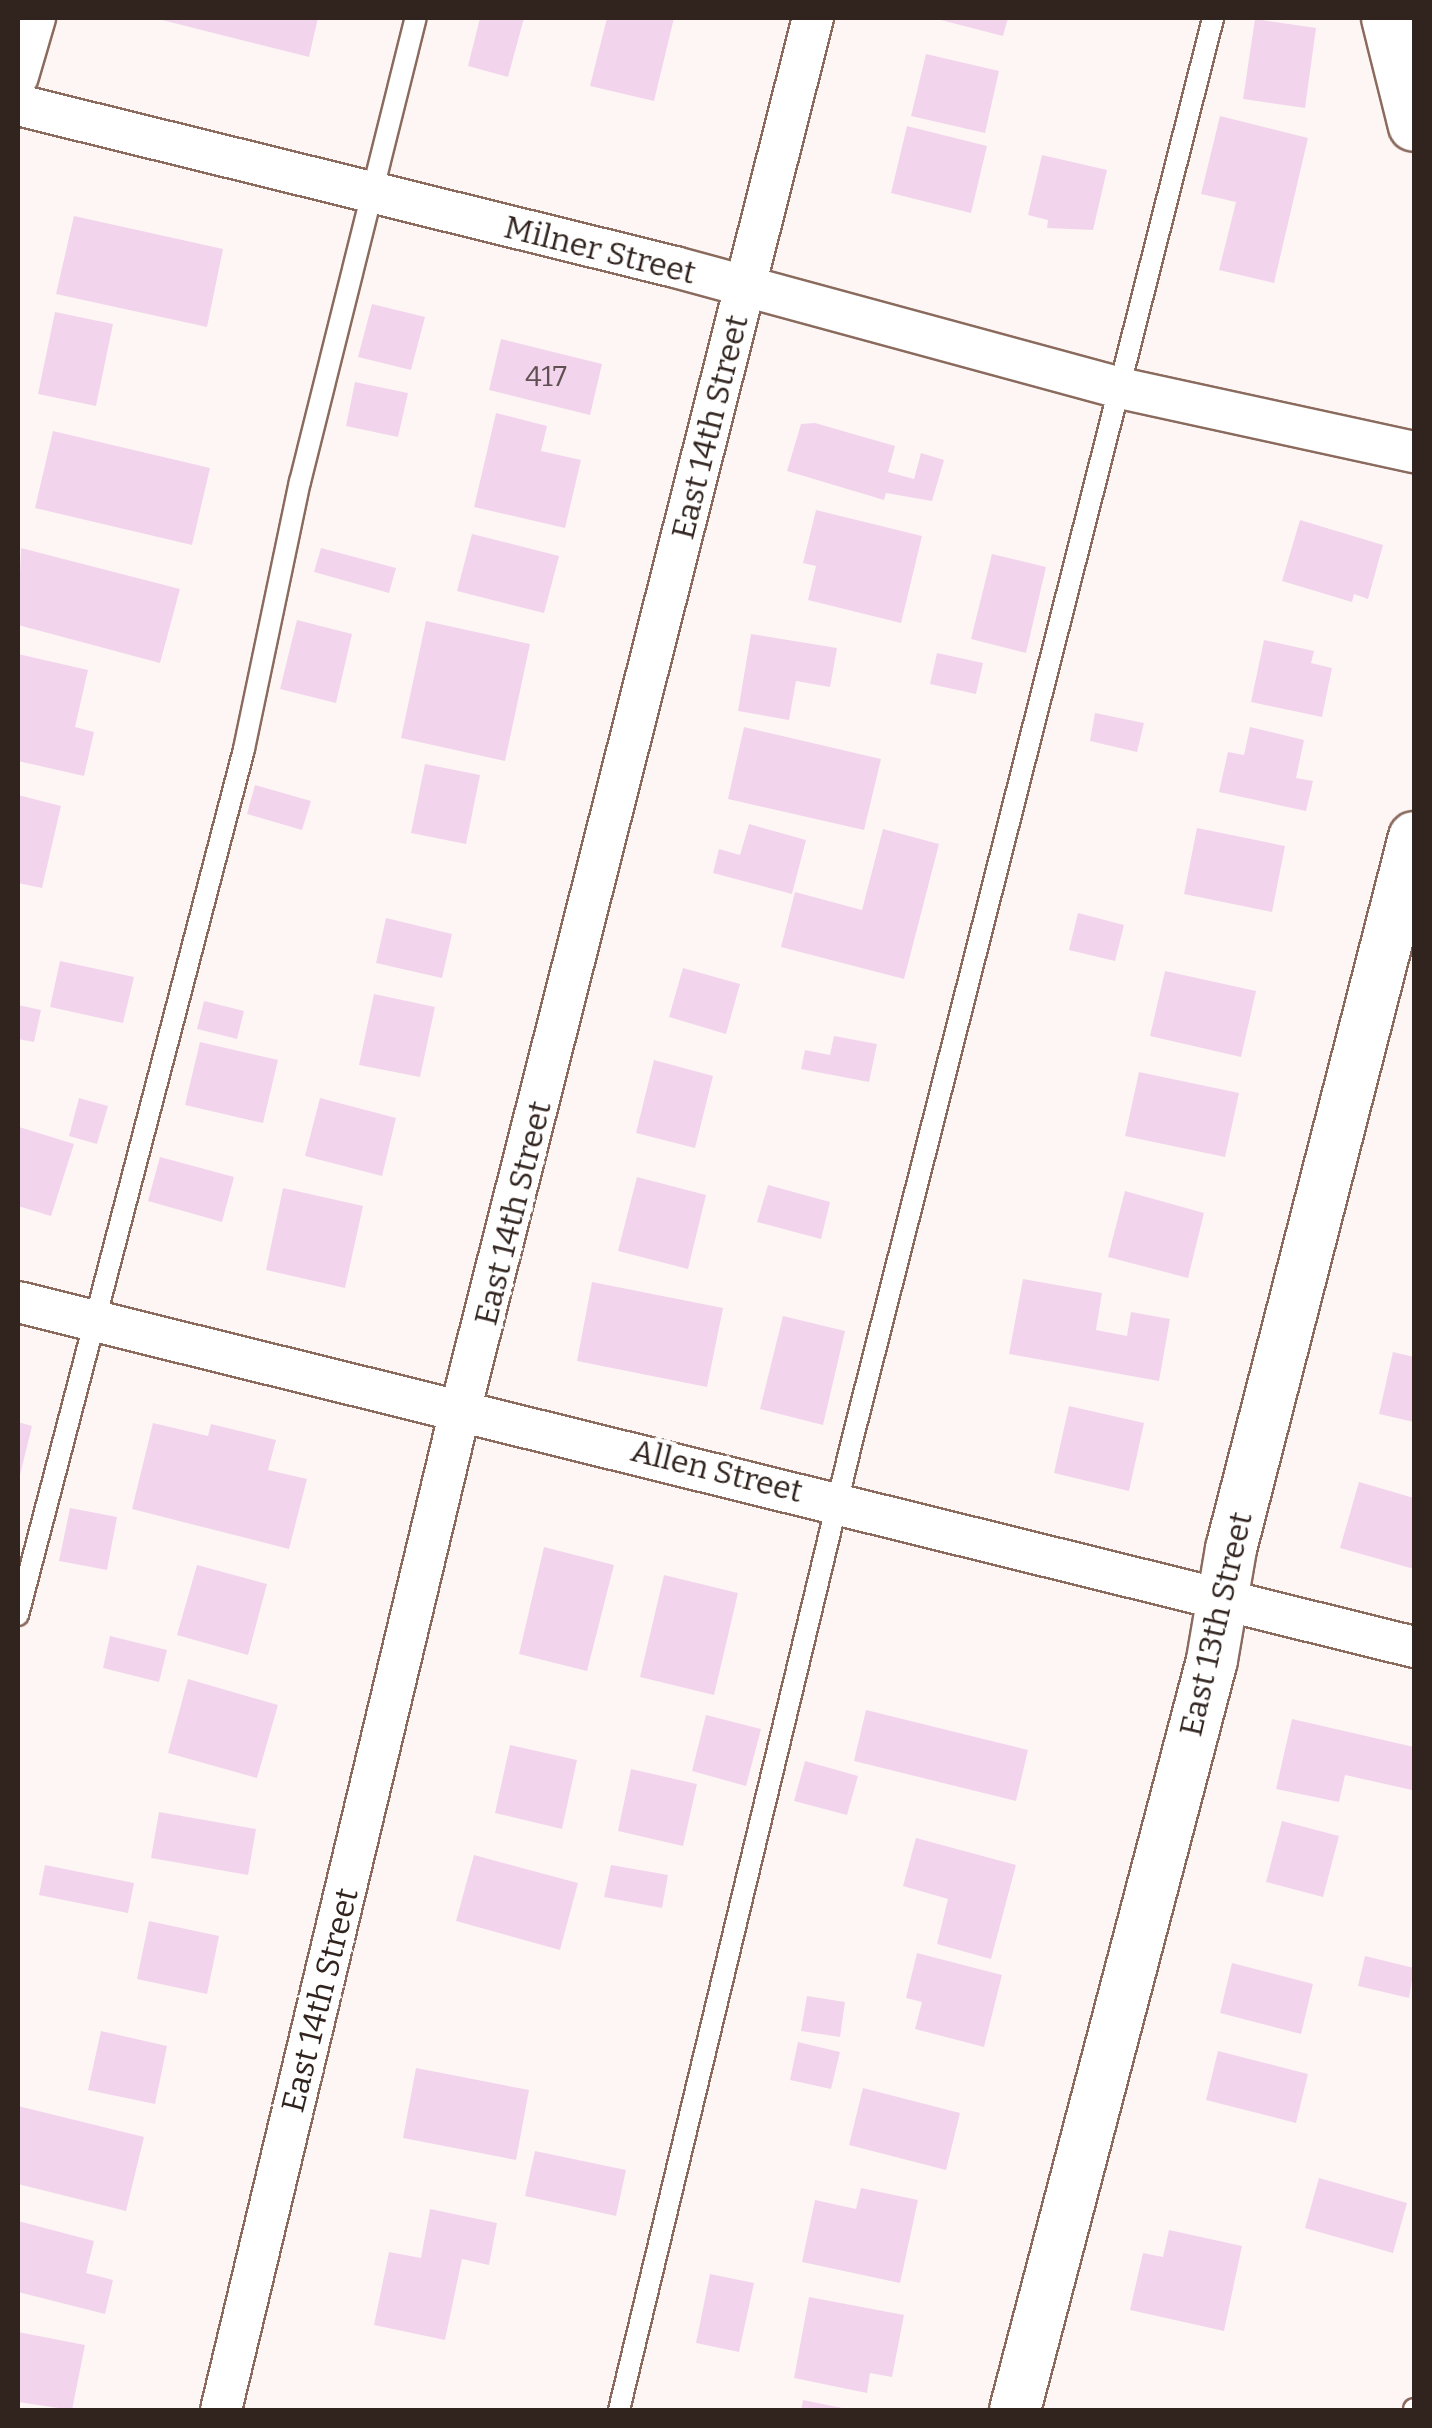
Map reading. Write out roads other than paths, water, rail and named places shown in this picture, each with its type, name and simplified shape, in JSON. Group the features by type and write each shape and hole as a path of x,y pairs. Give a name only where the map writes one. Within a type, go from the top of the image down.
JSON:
{"street":[{"path":"18,76 35,18"},
{"name":"East 14th Street","path":"220,2410 460,1411 813,18"},
{"path":"1386,18 1412,107"},
{"name":"Milner Street","path":"18,105 746,286 1120,388 1414,452"},
{"name":"East 13th Street","path":"1014,2410 1212,1660 1222,1599 1414,837"},
{"name":"Allen Street","path":"18,1302 838,1500 1414,1647"}],"lane":[{"path":"18,1615 244,750 370,193 416,18"},
{"path":"619,2410 838,1500 1213,18"}]}
